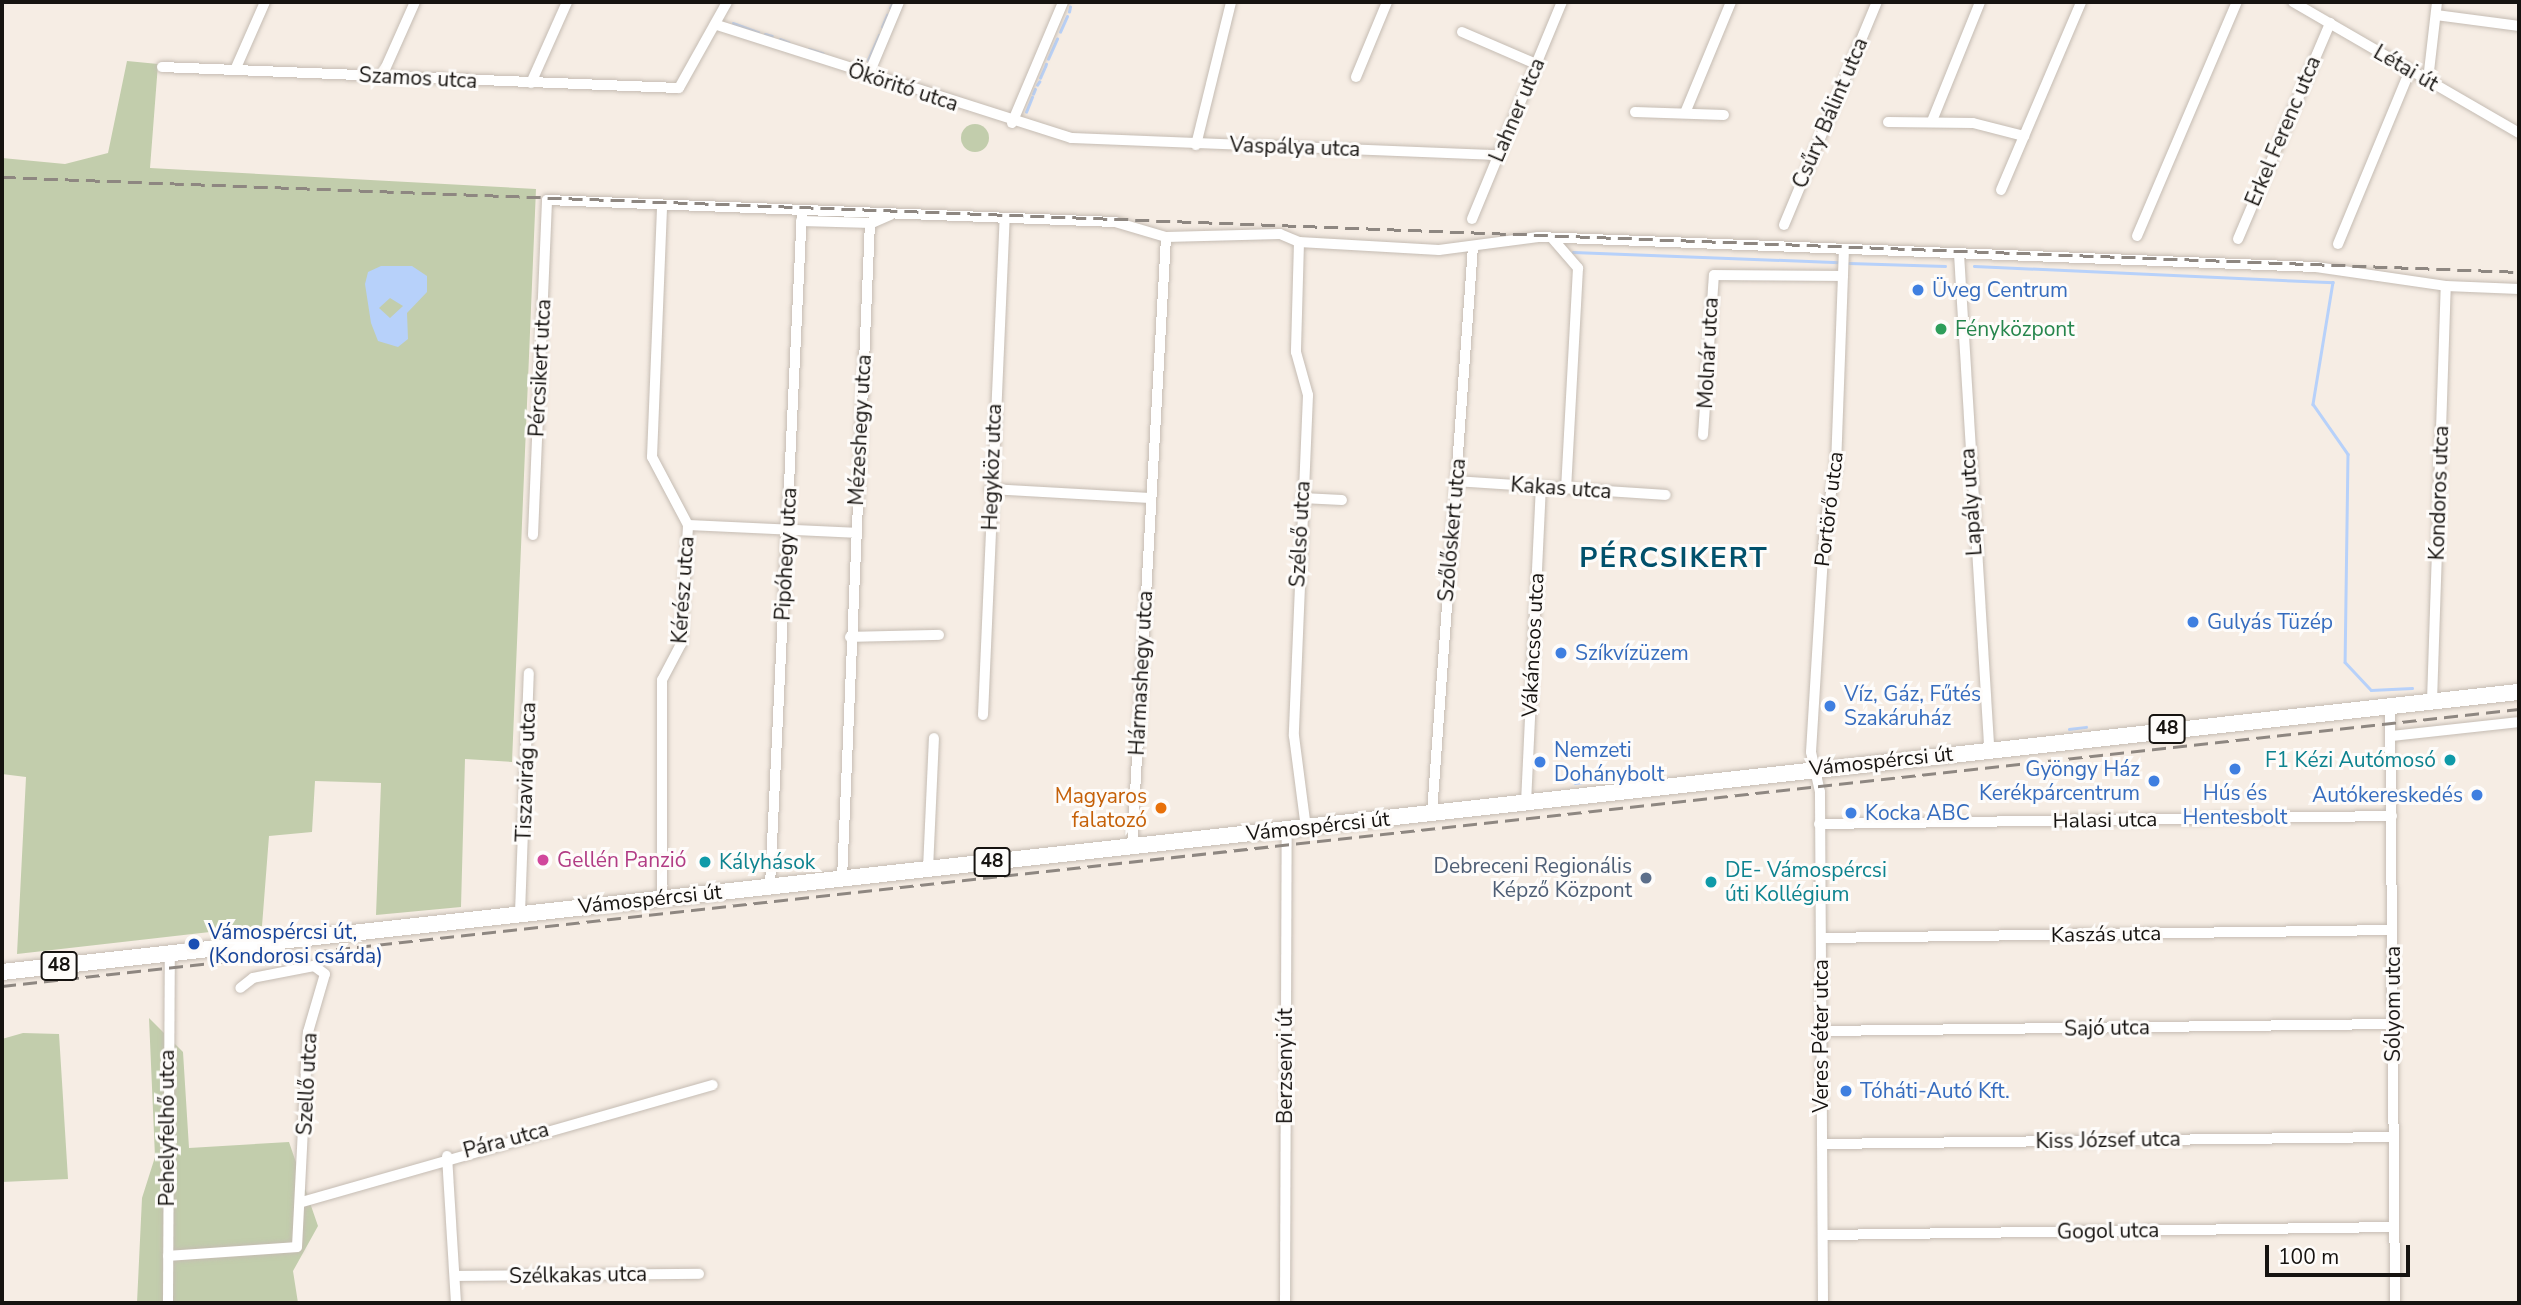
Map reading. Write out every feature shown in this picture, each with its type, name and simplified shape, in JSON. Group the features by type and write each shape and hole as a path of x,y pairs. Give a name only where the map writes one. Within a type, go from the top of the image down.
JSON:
{"main road":[{"name":"Vámospércsi út","path":"2,972 2519,692"}],"street":[{"path":"235,70 265,2"},
{"path":"382,76 415,2"},
{"path":"531,83 567,2"},
{"path":"717,26 727,2"},
{"path":"868,76 899,2"},
{"path":"1012,123 1063,2"},
{"path":"1196,145 1231,2"},
{"path":"1356,77 1387,2"},
{"name":"Lahner utca","path":"1472,219 1562,2"},
{"path":"1685,113 1731,2"},
{"name":"Csűry Bálint utca","path":"1784,225 1877,2"},
{"path":"1932,121 1980,2"},
{"path":"2001,190 2081,2"},
{"path":"2137,236 2236,2"},
{"name":"Létai út","path":"2293,2 2519,133"},
{"path":"2428,80 2437,2"},
{"path":"2436,15 2519,26"},
{"name":"Erkel Ferenc utca","path":"2238,239 2330,23"},
{"name":"Szamos utca","path":"162,67 675,89 687,82 717,26"},
{"name":"Ököritó utca","path":"717,26 1012,123 1090,140"},
{"path":"1462,32 1536,64"},
{"path":"2338,244 2410,69"},
{"path":"1635,112 1724,115"},
{"path":"1888,122 1932,121 2024,136"},
{"name":"Vaspálya utca","path":"1090,140 1499,155"},
{"name":"Pércsikert utca","path":"533,535 547,200 662,205"},
{"path":"662,205 870,223 894,214"},
{"name":"Kérész utca","path":"662,205 652,457 688,525 681,644 662,680 662,898"},
{"path":"802,216 894,214 1127,223 1166,237 1275,234 1299,242 1473,247 1552,238 2316,267 2446,286 2519,289"},
{"name":"Pipóhegy utca","path":"770,886 802,216"},
{"name":"Hegyköz utca","path":"983,715 990,489 1005,219"},
{"name":"Mézeshegy utca","path":"842,879 850,637 870,223"},
{"name":"Hármashegy utca","path":"1132,847 1166,237"},
{"path":"1552,238 1578,270 1566,488"},
{"name":"Szélső utca","path":"1299,242 1296,350 1308,395 1294,740 1306,828"},
{"name":"Szőlőskert utca","path":"1432,813 1473,247"},
{"name":"Portörő utca","path":"1815,769 1818,616 1836,466 1844,249"},
{"name":"Lapály utca","path":"1959,254 1989,750"},
{"name":"Molnár utca","path":"1703,435 1714,275 1843,276"},
{"name":"Kondoros utca","path":"2432,701 2446,286"},
{"name":"Kakas utca","path":"1456,481 1667,495"},
{"name":"Vákáncsos utca","path":"1526,803 1541,487"},
{"path":"990,489 1150,498"},
{"path":"1302,498 1342,500"},
{"path":"688,525 855,533"},
{"path":"850,637 939,635"},
{"name":"Tiszavirág utca","path":"520,913 529,673"},
{"name":"Sólyom utca","path":"2390,705 2395,1303"},
{"path":"2392,736 2519,722"},
{"path":"928,869 934,738"},
{"name":"Veres Péter utca","path":"1815,769 1821,938 1823,1303"},
{"name":"Halasi utca","path":"1819,824 2392,816"},
{"name":"Berzsenyi út","path":"1285,1303 1287,830"},
{"name":"Kaszás utca","path":"1821,938 2392,930"},
{"name":"Pehelyfelhő utca","path":"168,1303 170,953"},
{"name":"Szellő utca","path":"168,1255 297,1247 302,1202 308,1032 325,975 314,966 253,978 240,988"},
{"name":"Sajó utca","path":"1821,1031 2393,1024"},
{"name":"Pára utca","path":"302,1202 447,1156 713,1085"},
{"name":"Kiss József utca","path":"1822,1144 2393,1137"},
{"path":"447,1156 456,1303"},
{"name":"Gogol utca","path":"1823,1235 2393,1227"},
{"name":"Szélkakas utca","path":"456,1276 699,1274"}],"green space":[{"path":"127,61 158,64 150,168 536,189 512,762 465,759 461,907 376,915 381,783 315,781 312,832 269,836 262,926 17,954 26,777 2,774 2,158 65,164 108,153"},
{"path":"975,124 985,128 989,138 985,148 975,152 965,148 961,138 965,128"},
{"path":"149,1018 183,1052 189,1148 289,1142 318,1226 293,1271 298,1303 137,1303 142,1198 155,1157"},
{"path":"23,1033 59,1034 68,1179 2,1182 2,1039"}],"water":[{"path":"381,266 412,266 427,276 427,292 407,313 408,339 398,347 378,341 371,323 365,284 368,272","holes":["390,298 403,306 390,318 379,308"]}],"waterway":[{"path":"890,8 893,2"},
{"path":"1069,12 1070,7"},
{"path":"882,27 887,15"},
{"path":"1060,32 1067,16"},
{"path":"733,23 758,32"},
{"path":"765,34 772,36"},
{"path":"868,60 879,35"},
{"path":"780,39 788,42"},
{"path":"1048,59 1057,39"},
{"path":"809,49 822,53"},
{"path":"1040,78 1044,69"},
{"path":"1033,94 1035,89"},
{"path":"1026,112 1032,97"},
{"path":"1573,252 1839,262"},
{"path":"1849,263 1945,266"},
{"path":"1974,266 2333,282 2313,404 2348,454 2345,662 2371,690 2412,688"},
{"path":"2069,729 2086,727"},
{"path":"1575,783 1601,780"}],"railway":[{"path":"2,177 2519,272"},
{"path":"2,986 2519,709"}],"place":[{"name":"Üveg Centrum","path":"1918,290"},
{"name":"Fényközpont","path":"1941,329"},
{"name":"Gulyás Tüzép","path":"2193,622"},
{"name":"Szíkvízüzem","path":"1561,653"},
{"name":"Víz, Gáz, Fűtés Szakáruház","path":"1830,706"},
{"name":"F1 Kézi Autómosó","path":"2450,760"},
{"name":"Nemzeti Dohánybolt","path":"1540,762"},
{"name":"Hús és Hentesbolt","path":"2235,769"},
{"name":"Gyöngy Ház Kerékpárcentrum","path":"2154,781"},
{"name":"Autókereskedés","path":"2477,795"},
{"name":"Magyaros falatozó","path":"1161,808"},
{"name":"Kocka ABC","path":"1851,813"},
{"name":"Gellén Panzió","path":"543,860"},
{"name":"Kályhások","path":"705,862"},
{"name":"Debreceni Regionális Képző Központ","path":"1646,878"},
{"name":"DE- Vámospércsi úti Kollégium","path":"1711,882"},
{"name":"Vámospércsi út, (Kondorosi csárda)","path":"194,944"},
{"name":"Tóháti-Autó Kft.","path":"1846,1091"}],"district":[{"name":"PÉRCSIKERT","path":"1674,558"}]}
